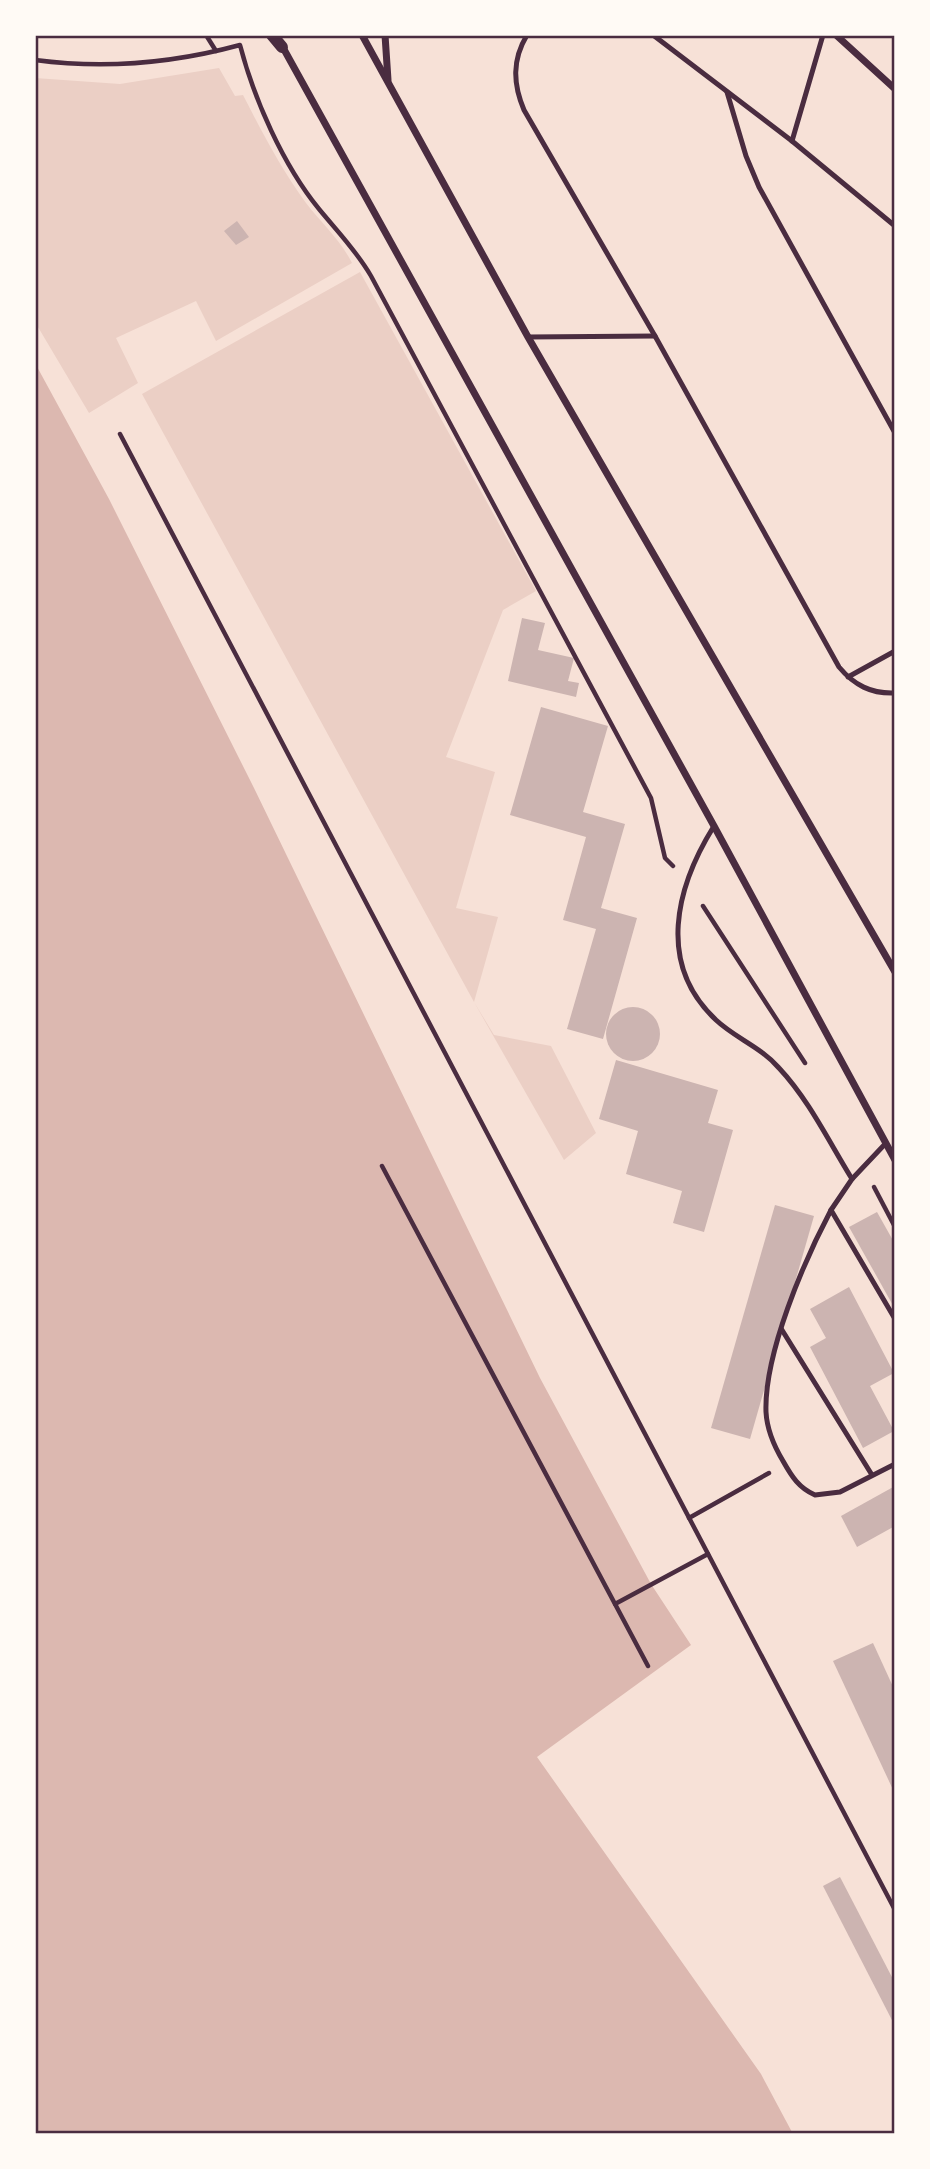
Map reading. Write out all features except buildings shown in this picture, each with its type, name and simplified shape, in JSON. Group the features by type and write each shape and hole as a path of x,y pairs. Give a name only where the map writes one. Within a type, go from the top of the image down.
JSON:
{"street":[{"path":"362,35 528,337 895,972"},
{"path":"385,35 388,84"},
{"path":"836,35 895,89"},
{"path":"277,39 714,826 895,1160"}],"lane":[{"path":"527,35 516,61 518,94 839,667 848,677 872,691 895,693"},
{"path":"653,35 792,141 895,226"},
{"path":"792,141 823,35"},
{"path":"727,92 746,156 759,187 895,433"},
{"path":"528,337 655,336"},
{"path":"848,677 895,651"},
{"path":"714,826 686,880 676,938 690,985 713,1017 779,1067 798,1090 852,1179"},
{"path":"886,1143 852,1179 831,1210 802,1268 770,1378 766,1413 772,1439 795,1482 815,1495 840,1492 895,1464"},
{"path":"831,1210 895,1319"},
{"path":"782,1330 872,1475"}],"path":[{"path":"206,35 216,51"},
{"path":"35,60 109,65 216,51 240,45 249,79 292,167 319,209 356,250 371,276 651,798 665,858 686,880 812,1075"},
{"path":"120,434 895,1910"},
{"path":"382,1166 648,1666"},
{"path":"864,1168 895,1227"},
{"path":"689,1518 785,1464"},
{"path":"615,1604 708,1554"}],"shaded area":[{"path":"219,68 235,96 243,95 288,177 342,246 352,263 216,341 196,301 116,338 138,383 89,413 35,322 35,78 120,84"},
{"path":"360,272 536,591 503,610 446,757 495,772 456,908 498,917 474,1002 142,394"},
{"path":"35,363 109,499 254,788 540,1378 651,1584 691,1645 537,1757 761,2074 793,2134 35,2134"},
{"path":"474,1002 494,1035 551,1046 596,1133 564,1160"}]}
